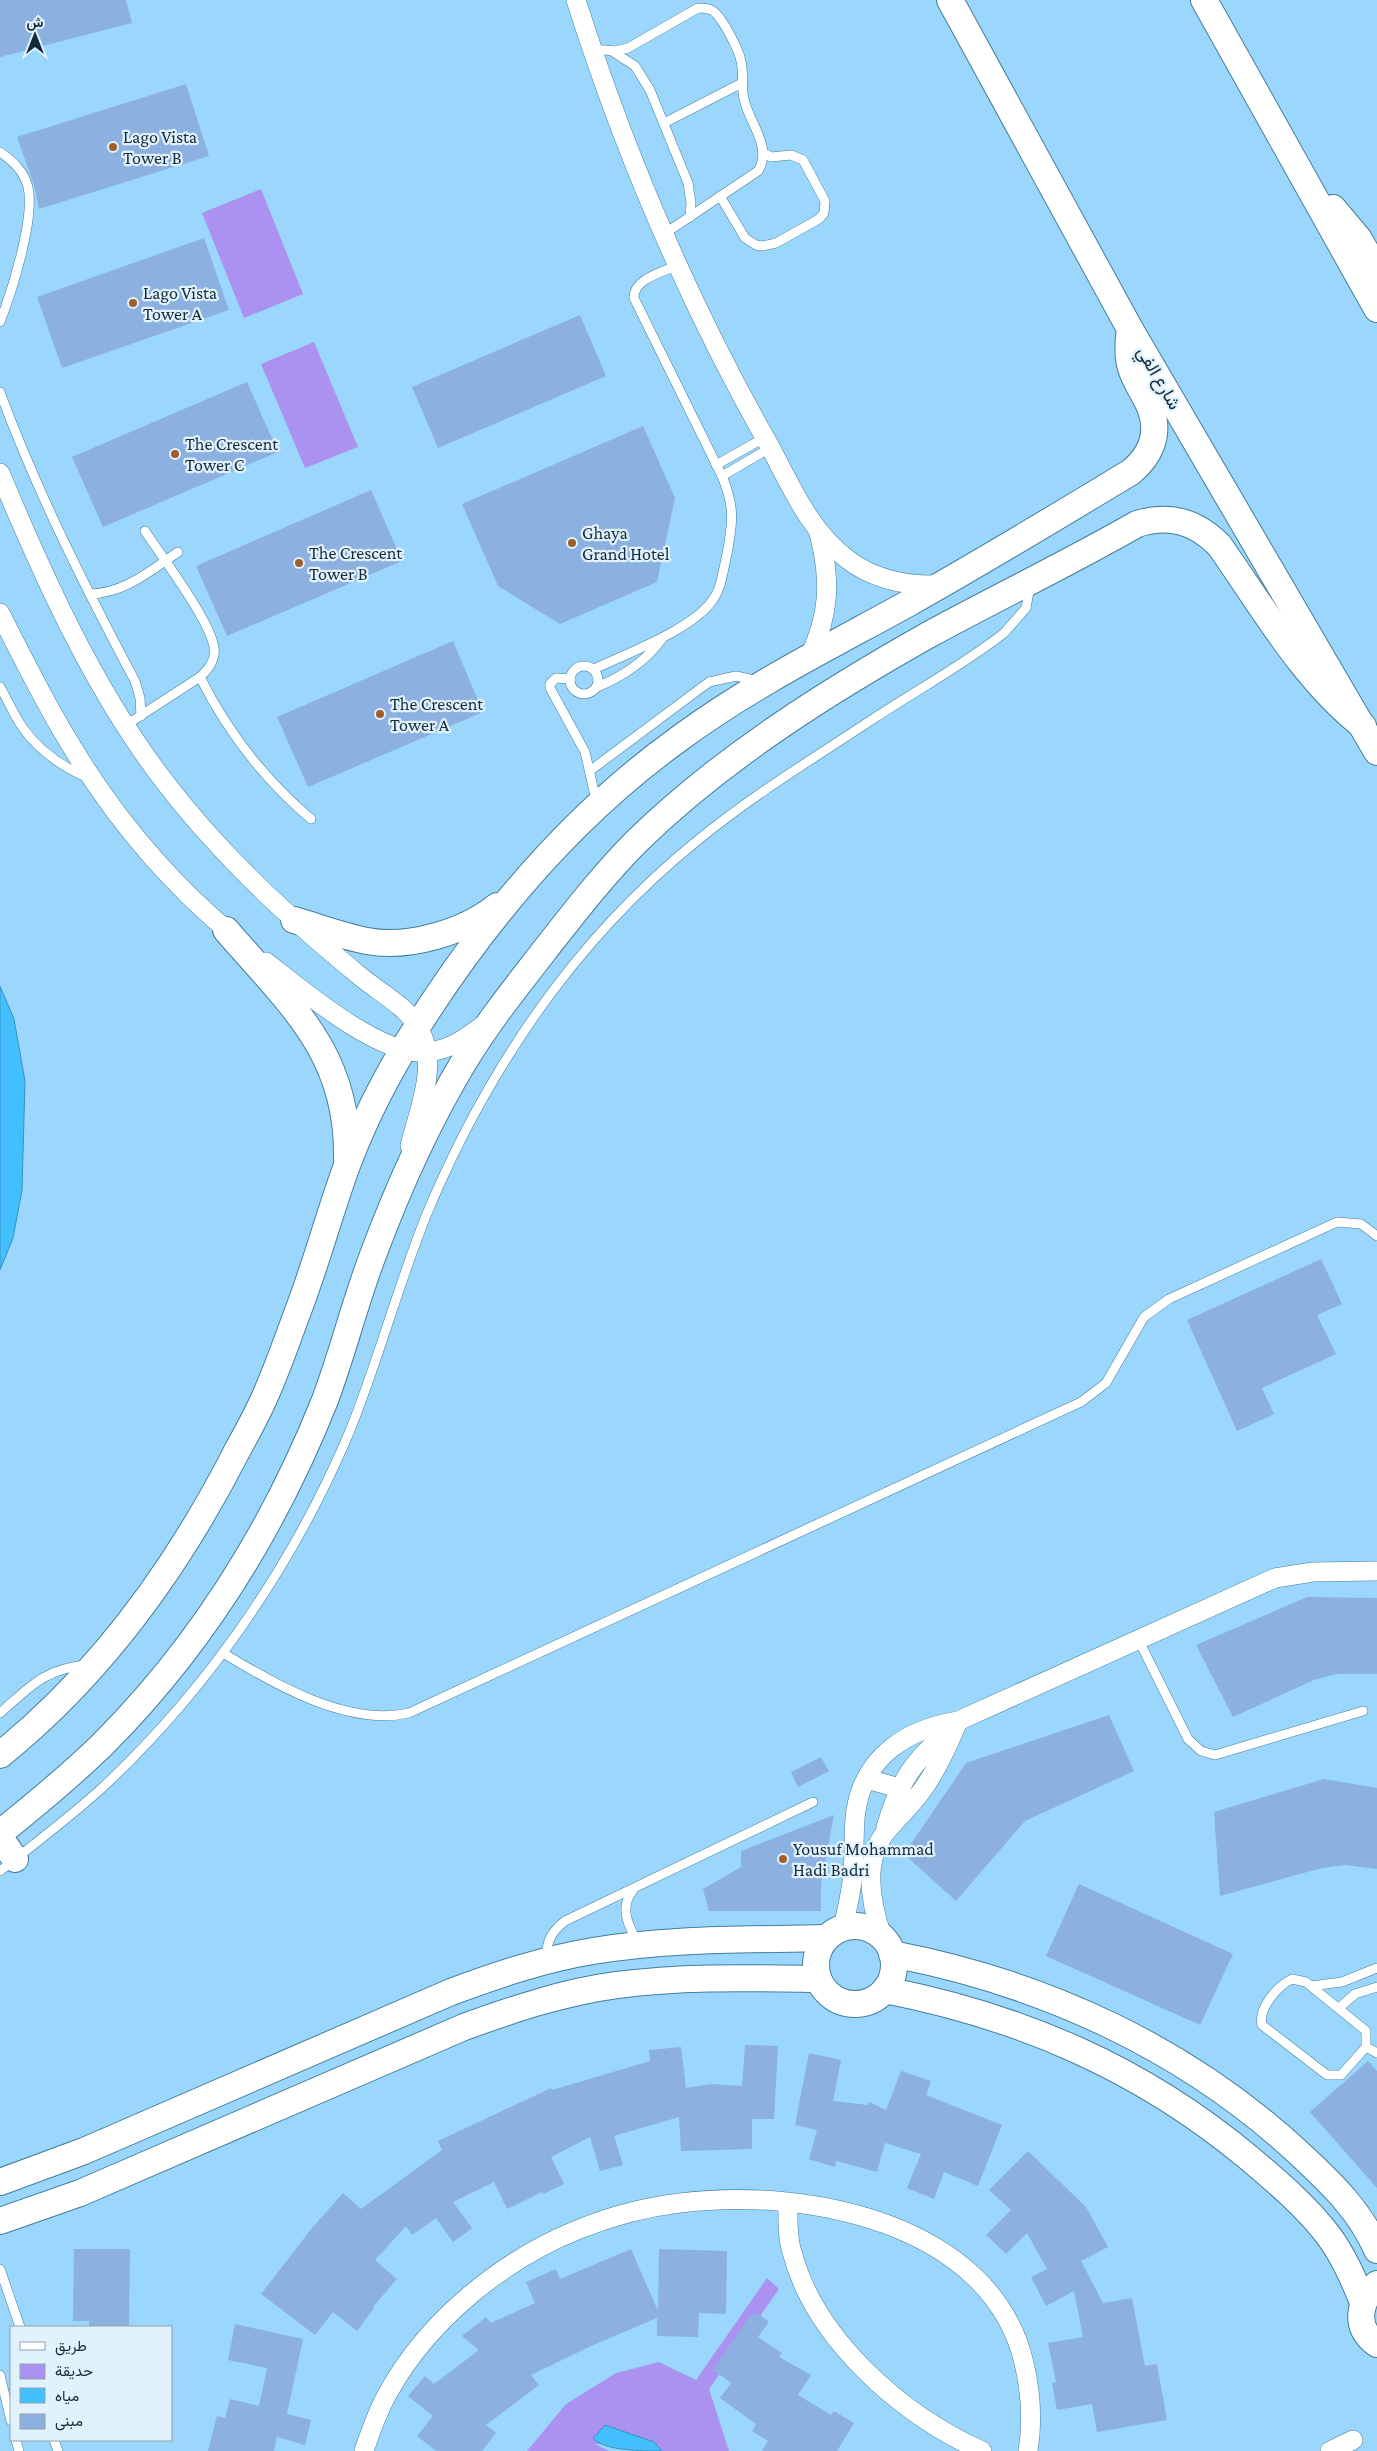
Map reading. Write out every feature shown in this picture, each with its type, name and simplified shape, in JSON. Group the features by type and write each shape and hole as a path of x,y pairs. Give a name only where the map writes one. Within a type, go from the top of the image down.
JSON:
{"street":[{"path":"576,0 616,116 664,234 733,381 804,511 819,531 848,559 882,578 902,583 942,584"},
{"name":"شارع الفي","path":"950,0 1130,329 1377,752"},
{"path":"1204,0 1307,187 1377,308"},
{"path":"1307,187 1332,206 1346,222 1377,271"},
{"path":"399,1188 427,1079 415,1051 418,1027 480,937 514,894 597,807 677,740 763,683 942,584 1131,472 1143,462 1150,450 1154,437 1154,423 1151,409 1131,367 1128,355 1130,329"},
{"path":"0,473 22,525 69,624 133,720 163,780 199,824 242,870 294,920 406,1012 418,1027"},
{"path":"0,1833 52,1791 103,1744 143,1700 193,1639 233,1582 268,1523 303,1452 326,1397 371,1259 399,1188 432,1120 466,1059 496,1015 592,889 636,842 682,800 764,738 831,693 931,634 1136,524 1166,518 1196,526 1219,545 1316,682 1338,705 1363,726"},
{"path":"809,658 824,617 827,596 828,574 819,531"},
{"path":"0,613 66,738 93,780 123,821 155,859 226,930 305,1022 325,1055 338,1085 344,1112 346,1167"},
{"path":"294,920 368,941 392,943 442,935 492,911 514,894"},
{"path":"226,930 295,985 352,1025 390,1046 415,1051 447,1048 461,1042 496,1015"},
{"path":"0,1755 53,1708 95,1663 129,1624 180,1554 224,1477 266,1396 300,1305 346,1167 380,1093 415,1051"},
{"path":"958,1721 930,1779 884,1834 877,1846 871,1874 874,1910 887,1945 893,1973 885,1990 868,2002 848,2004 829,1995 818,1979 816,1958 834,1933 852,1879 856,1808 867,1779 887,1752 901,1740 935,1725 958,1721 1275,1578 1313,1572 1377,1571"},
{"path":"884,1834 899,1788 917,1760 958,1721"},
{"path":"867,1779 899,1788"},
{"path":"0,1838 8,1865"},
{"path":"0,2182 84,2151 451,1992 546,1961 592,1951 639,1944 834,1933 863,1927 887,1945 1034,1991 1114,2026 1165,2055 1247,2109 1285,2139 1354,2208 1377,2250"},
{"path":"0,2221 80,2193 464,2027 513,2009 607,1987 668,1980 720,1977 818,1979"},
{"path":"885,1990 976,2011 1047,2037 1107,2064 1187,2111 1261,2169 1328,2235 1351,2273 1370,2293 1362,2323 1366,2333 1377,2344"},
{"path":"364,2451 374,2422 389,2391 431,2333 456,2308 513,2264 576,2230 645,2209 716,2200 788,2203 841,2210 892,2226 940,2250 962,2265 982,2283 1000,2304 1014,2330 1029,2384 1031,2412 1028,2451"},
{"path":"788,2203 789,2238 794,2260 804,2287 823,2320 854,2357 897,2398 946,2432 982,2451"},
{"path":"1330,2451 1353,2440"}],"lane":[{"path":"592,49 612,51 628,48 691,11 706,8 720,17 738,52 742,67 744,100 764,152 758,171 664,234"},
{"path":"612,51 625,57 644,77 689,188 691,202 690,217"},
{"path":"664,123 742,83"},
{"path":"0,152 14,162 23,174 28,187 29,202 16,276 0,322"},
{"path":"720,196 745,238 762,246 776,244 822,216 826,207 826,201 803,160 792,155 775,158 764,152"},
{"path":"664,636 654,650 636,666 614,680 597,687 587,694 580,694 571,686 571,673 581,666 594,669 664,636 705,609 717,593 733,520 730,494 634,298 634,292 640,283 678,265"},
{"path":"0,392 32,473 90,594 135,681 140,698 133,720"},
{"path":"716,465 767,443"},
{"path":"722,476 767,443"},
{"path":"133,720 208,670 213,660 214,648 197,611 145,531"},
{"path":"90,594 109,592 126,587 178,552"},
{"path":"8,1865 101,1788 141,1749 178,1708 223,1653 277,1574 326,1482 367,1387 427,1215 464,1136 510,1054 564,977 626,906 660,873 710,830 771,786 1004,633 1026,608 1031,581"},
{"path":"594,669 598,680 597,687"},
{"path":"591,770 709,682 736,676 763,683"},
{"path":"200,677 225,723 255,765 285,796 312,819"},
{"path":"570,679 556,678 550,684 550,688 577,734 591,770 597,807"},
{"path":"0,687 22,728 37,745 73,771 93,780"},
{"path":"223,1653 291,1690 334,1707 365,1716 397,1716 421,1709 1081,1402 1106,1383 1144,1317 1168,1299 1337,1222 1345,1221 1361,1224 1377,1236"},
{"path":"1138,1639 1188,1739 1201,1751 1215,1755 1363,1711"},
{"path":"0,1713 40,1677 70,1666 95,1663"},
{"path":"546,1961 547,1942 556,1928 565,1921 813,1802"},
{"path":"633,1890 628,1896 624,1911 639,1944"},
{"path":"1311,1986 1342,1982 1377,1968"},
{"path":"1366,2031 1366,2047 1341,2074 1327,2075 1266,2030 1262,2025 1262,2013 1285,1982 1299,1979 1311,1986 1377,2039"},
{"path":"1339,2008 1355,1994 1377,1987"},
{"path":"1366,2047 1377,2053"},
{"path":"0,2269 20,2326"},
{"path":"0,2375 10,2417"}],"green space":[{"path":"261,189 303,294 244,318 202,213"},
{"path":"314,342 358,447 305,468 261,364"},
{"path":"767,2278 779,2289 709,2389 729,2451 662,2451 654,2442 595,2444 609,2451 527,2451 566,2404 616,2373 659,2362 696,2380"}],"water":[{"path":"0,986 14,1019 25,1081 22,1190 13,1238 0,1270"},
{"path":"605,2425 654,2442 662,2451 605,2446 593,2438"}],"building":[{"path":"0,0 126,0 132,23 0,57"},
{"name":"Lago Vista Tower B","path":"186,84 209,156 39,209 34,185 17,137"},
{"name":"Lago Vista Tower A","path":"204,238 229,310 62,368 37,297"},
{"path":"580,315 606,376 438,448 412,387"},
{"name":"The Crescent Tower C","path":"247,382 278,452 103,527 72,457"},
{"name":"Ghaya Grand Hotel","path":"643,426 675,498 657,582 560,624 498,586 462,504"},
{"name":"The Crescent Tower B","path":"371,490 402,561 227,636 196,566"},
{"name":"The Crescent Tower A","path":"453,641 483,712 308,787 277,717"},
{"path":"1321,1259 1342,1304 1317,1315 1336,1354 1262,1388 1274,1414 1237,1431 1187,1320"},
{"path":"1307,1597 1377,1598 1377,1674 1337,1674 1314,1680 1233,1717 1196,1645"},
{"path":"1109,1715 1134,1771 1025,1821 956,1901 904,1854 966,1763"},
{"path":"821,1757 829,1771 798,1787 791,1772"},
{"path":"1324,1779 1377,1788 1377,1869 1345,1865 1322,1868 1220,1896 1214,1812"},
{"name":"Yousuf Mohammad Hadi Badri","path":"834,1815 821,1884 821,1911 709,1911 703,1889 741,1867 741,1851"},
{"path":"1079,1884 1233,1954 1200,2025 1046,1956"},
{"path":"745,2045 778,2046 774,2119 752,2119 752,2149 681,2151 679,2117 614,2136 623,2165 600,2171 590,2137 551,2157 564,2184 543,2194 542,2192 507,2209 494,2182 453,2202 472,2228 453,2242 436,2218 412,2235 406,2226 375,2260 397,2279 373,2307 357,2331 333,2312 315,2335 261,2294 312,2228 343,2193 361,2209 442,2150 438,2141 551,2088 552,2090 650,2061 649,2050 681,2047 686,2088 712,2084 742,2086"},
{"path":"809,2053 841,2060 833,2101 868,2105 869,2102 886,2110 901,2071 931,2081 926,2095 1002,2125 978,2186 944,2172 934,2199 907,2188 921,2154 885,2143 877,2172 836,2161 835,2167 809,2159 817,2130 795,2125"},
{"path":"1368,2061 1377,2071 1377,2188 1310,2112"},
{"path":"1028,2151 1086,2207 1108,2247 1081,2261 1103,2303 1132,2298 1145,2366 1157,2364 1167,2420 1097,2432 1092,2404 1057,2410 1052,2383 1056,2382 1048,2343 1083,2337 1074,2291 1046,2306 1031,2277 1047,2269 1027,2233 1006,2254 986,2235 1011,2210 989,2190"},
{"path":"74,2249 130,2249 129,2326 89,2326 89,2321 73,2321"},
{"path":"631,2249 658,2311 659,2249 727,2251 726,2314 699,2313 698,2337 657,2336 657,2318 591,2346 531,2375 539,2385 486,2425 496,2433 482,2451 436,2451 417,2436 433,2416 408,2396 425,2376 434,2384 479,2350 462,2336 486,2317 491,2323 535,2303 526,2282 556,2269 560,2279"},
{"path":"751,2314 758,2314 769,2322 758,2337 782,2353 779,2357 811,2375 798,2395 831,2415 834,2411 854,2423 837,2451 762,2451 768,2441 752,2431 756,2424 720,2398 731,2383 713,2370"},
{"path":"235,2324 303,2339 287,2414 311,2420 305,2445 277,2437 274,2451 208,2451 217,2416 225,2418 230,2399 259,2406 267,2368 228,2360"}],"place":[{"name":"Lago Vista Tower B","path":"113,147"},
{"name":"Lago Vista Tower A","path":"133,303"},
{"name":"The Crescent Tower C","path":"175,454"},
{"name":"Ghaya Grand Hotel","path":"572,543"},
{"name":"The Crescent Tower B","path":"299,563"},
{"name":"The Crescent Tower A","path":"380,714"},
{"name":"Yousuf Mohammad Hadi Badri","path":"783,1859"}]}
